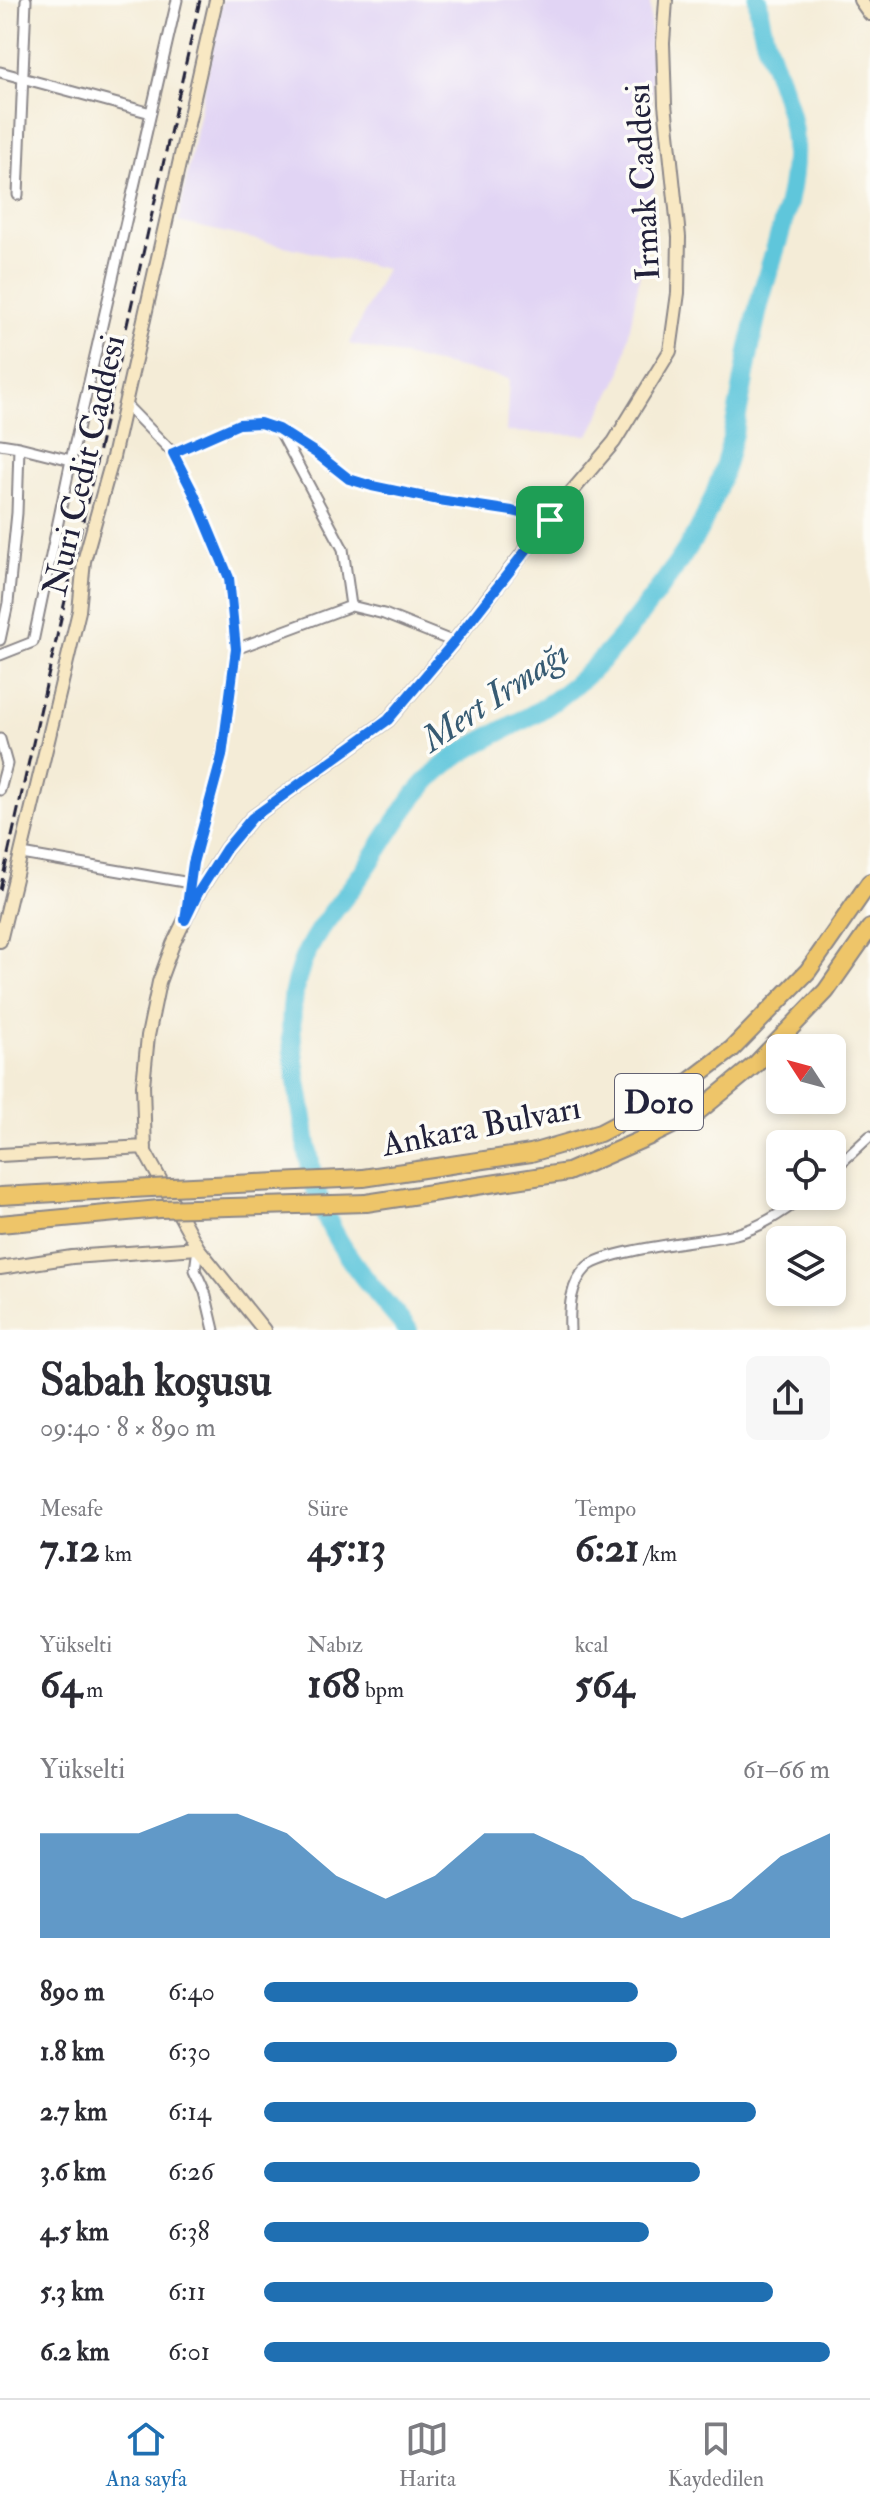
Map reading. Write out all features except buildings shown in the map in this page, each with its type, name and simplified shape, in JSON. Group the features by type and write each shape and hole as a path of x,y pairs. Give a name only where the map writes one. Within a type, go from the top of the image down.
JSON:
{"highway":[{"name":"Ankara Bulvarı","path":"0,1196 363,1178 531,1153 600,1133 669,1097 732,1049 808,971 870,882"},
{"name":"Ankara Bulvarı","path":"0,1224 159,1209 366,1203 568,1172 695,1114 756,1064 826,991 870,928"}],"street":[{"path":"18,195 26,0"},
{"path":"0,655 33,642 71,460 177,0"},
{"name":"Nuri Cedit Caddesi","path":"0,941 79,611 84,561 113,457 216,0"},
{"name":"Irmak Caddesi","path":"264,1330 198,1248 145,1152 143,1085 148,1036 159,982 198,893 226,849 252,818 388,720 614,442 670,351 678,293 679,237 665,104 663,43 666,0"},
{"path":"860,0 870,14"},
{"path":"0,72 151,113"},
{"path":"125,404 173,453 194,494 229,578 236,649 222,756 193,863 185,920"},
{"path":"173,453 239,424 260,423 278,429 349,479 385,489 550,520"},
{"path":"278,429 343,549 351,606"},
{"path":"0,444 71,460"},
{"path":"0,640 8,603 17,513 19,447"},
{"path":"236,649 351,606 384,614 454,642"},
{"path":"0,739 7,764 0,790"},
{"path":"22,854 190,883"},
{"path":"846,1158 870,1136"},
{"path":"0,1155 145,1147"},
{"path":"570,1330 572,1292 588,1267 620,1254 739,1233 785,1210"},
{"path":"0,1268 72,1257 198,1248 195,1270 205,1292 214,1330"}],"shaded area":[{"path":"222,0 650,0 654,196 622,371 589,435 506,432 509,379 349,344 386,269 178,222"}],"waterway":[{"name":"Mert Irmağı","path":"408,1330 349,1257 333,1231 315,1187 293,1057 291,1021 296,984 313,940 417,792 451,760 545,707 591,671 665,581 697,533 710,506 729,451 758,309 787,206 794,164 792,124 764,36 758,0"}],"railway":[{"path":"0,890 200,0"}],"route":[{"path":"260,423 278,429 349,479 439,500 550,520 388,720 252,818 226,849 185,920 193,863 222,756 236,649 229,578 194,494 173,453 239,424 260,423"}]}
